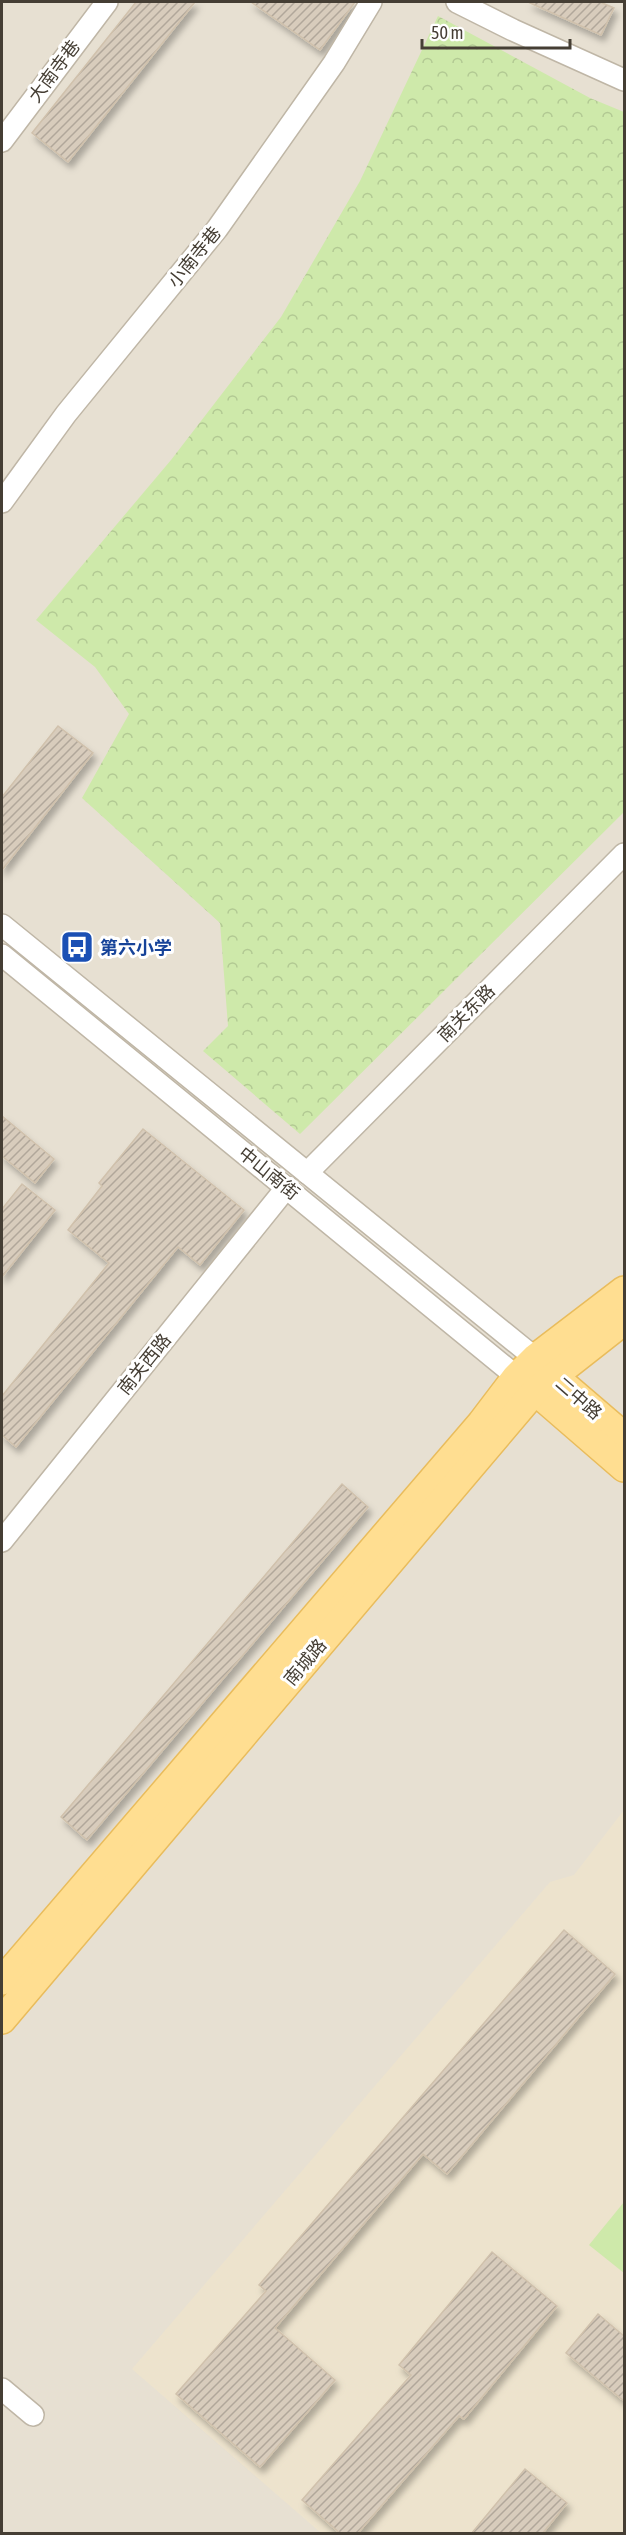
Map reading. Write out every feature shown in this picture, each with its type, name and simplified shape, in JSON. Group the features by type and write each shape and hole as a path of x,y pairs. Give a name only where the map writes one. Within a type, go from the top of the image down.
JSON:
{"main road":[{"name":"南城路","path":"2,1981 481,1423 624,1290"},
{"name":"南城路","path":"2,2020 535,1375 624,1321"},
{"name":"二中路","path":"535,1375 624,1436"},
{"name":"二中路","path":"535,1375 624,1468"}],"street":[{"name":"大南寺巷","path":"2,141 107,2"},
{"name":"小南寺巷","path":"2,502 66,414 217,229 334,63 371,2"},
{"path":"457,2 624,80"},
{"name":"南关东路","path":"307,1173 624,854"},
{"name":"中山南街","path":"2,925 307,1173 535,1375"},
{"name":"中山南街","path":"2,955 287,1187 535,1375"},
{"name":"南关西路","path":"2,1541 287,1187"},
{"path":"2,2389 33,2415"}],"shaded area":[{"path":"2,2 624,2 624,2533 2,2534"},
{"path":"624,1810 624,2533 321,2533 132,2369 550,1882 574,1875"}],"green space":[{"path":"438,16 590,98 624,112 624,812 300,1134 203,1051 228,1026 220,923 82,798 129,714 95,667 36,620 171,460 281,317 360,181"},
{"path":"624,2202 624,2273 589,2245"}],"building":[{"path":"136,2 195,2 68,162 32,133"},
{"path":"251,2 355,2 320,50"},
{"path":"528,2 600,2 614,8 601,35"},
{"path":"58,726 93,753 2,870 2,797"},
{"path":"2,1116 54,1159 35,1183 2,1156"},
{"path":"143,1129 244,1210 200,1265 178,1247 16,1447 2,1435 2,1396 109,1263 68,1230 102,1186 99,1183"},
{"path":"22,1184 55,1210 2,1277 2,1209"},
{"path":"342,1484 368,1507 87,1840 61,1817"},
{"path":"564,1930 615,1974 447,2174 423,2154 275,2328 335,2380 260,2467 176,2394 266,2291 259,2285"},
{"path":"492,2252 557,2306 464,2419 459,2416 357,2534 341,2534 302,2500 411,2375 399,2365"},
{"path":"598,2314 624,2336 624,2401 566,2353"},
{"path":"525,2469 567,2503 542,2534 471,2534"}],"place":[{"name":"第六小学","path":"77,947"}]}
